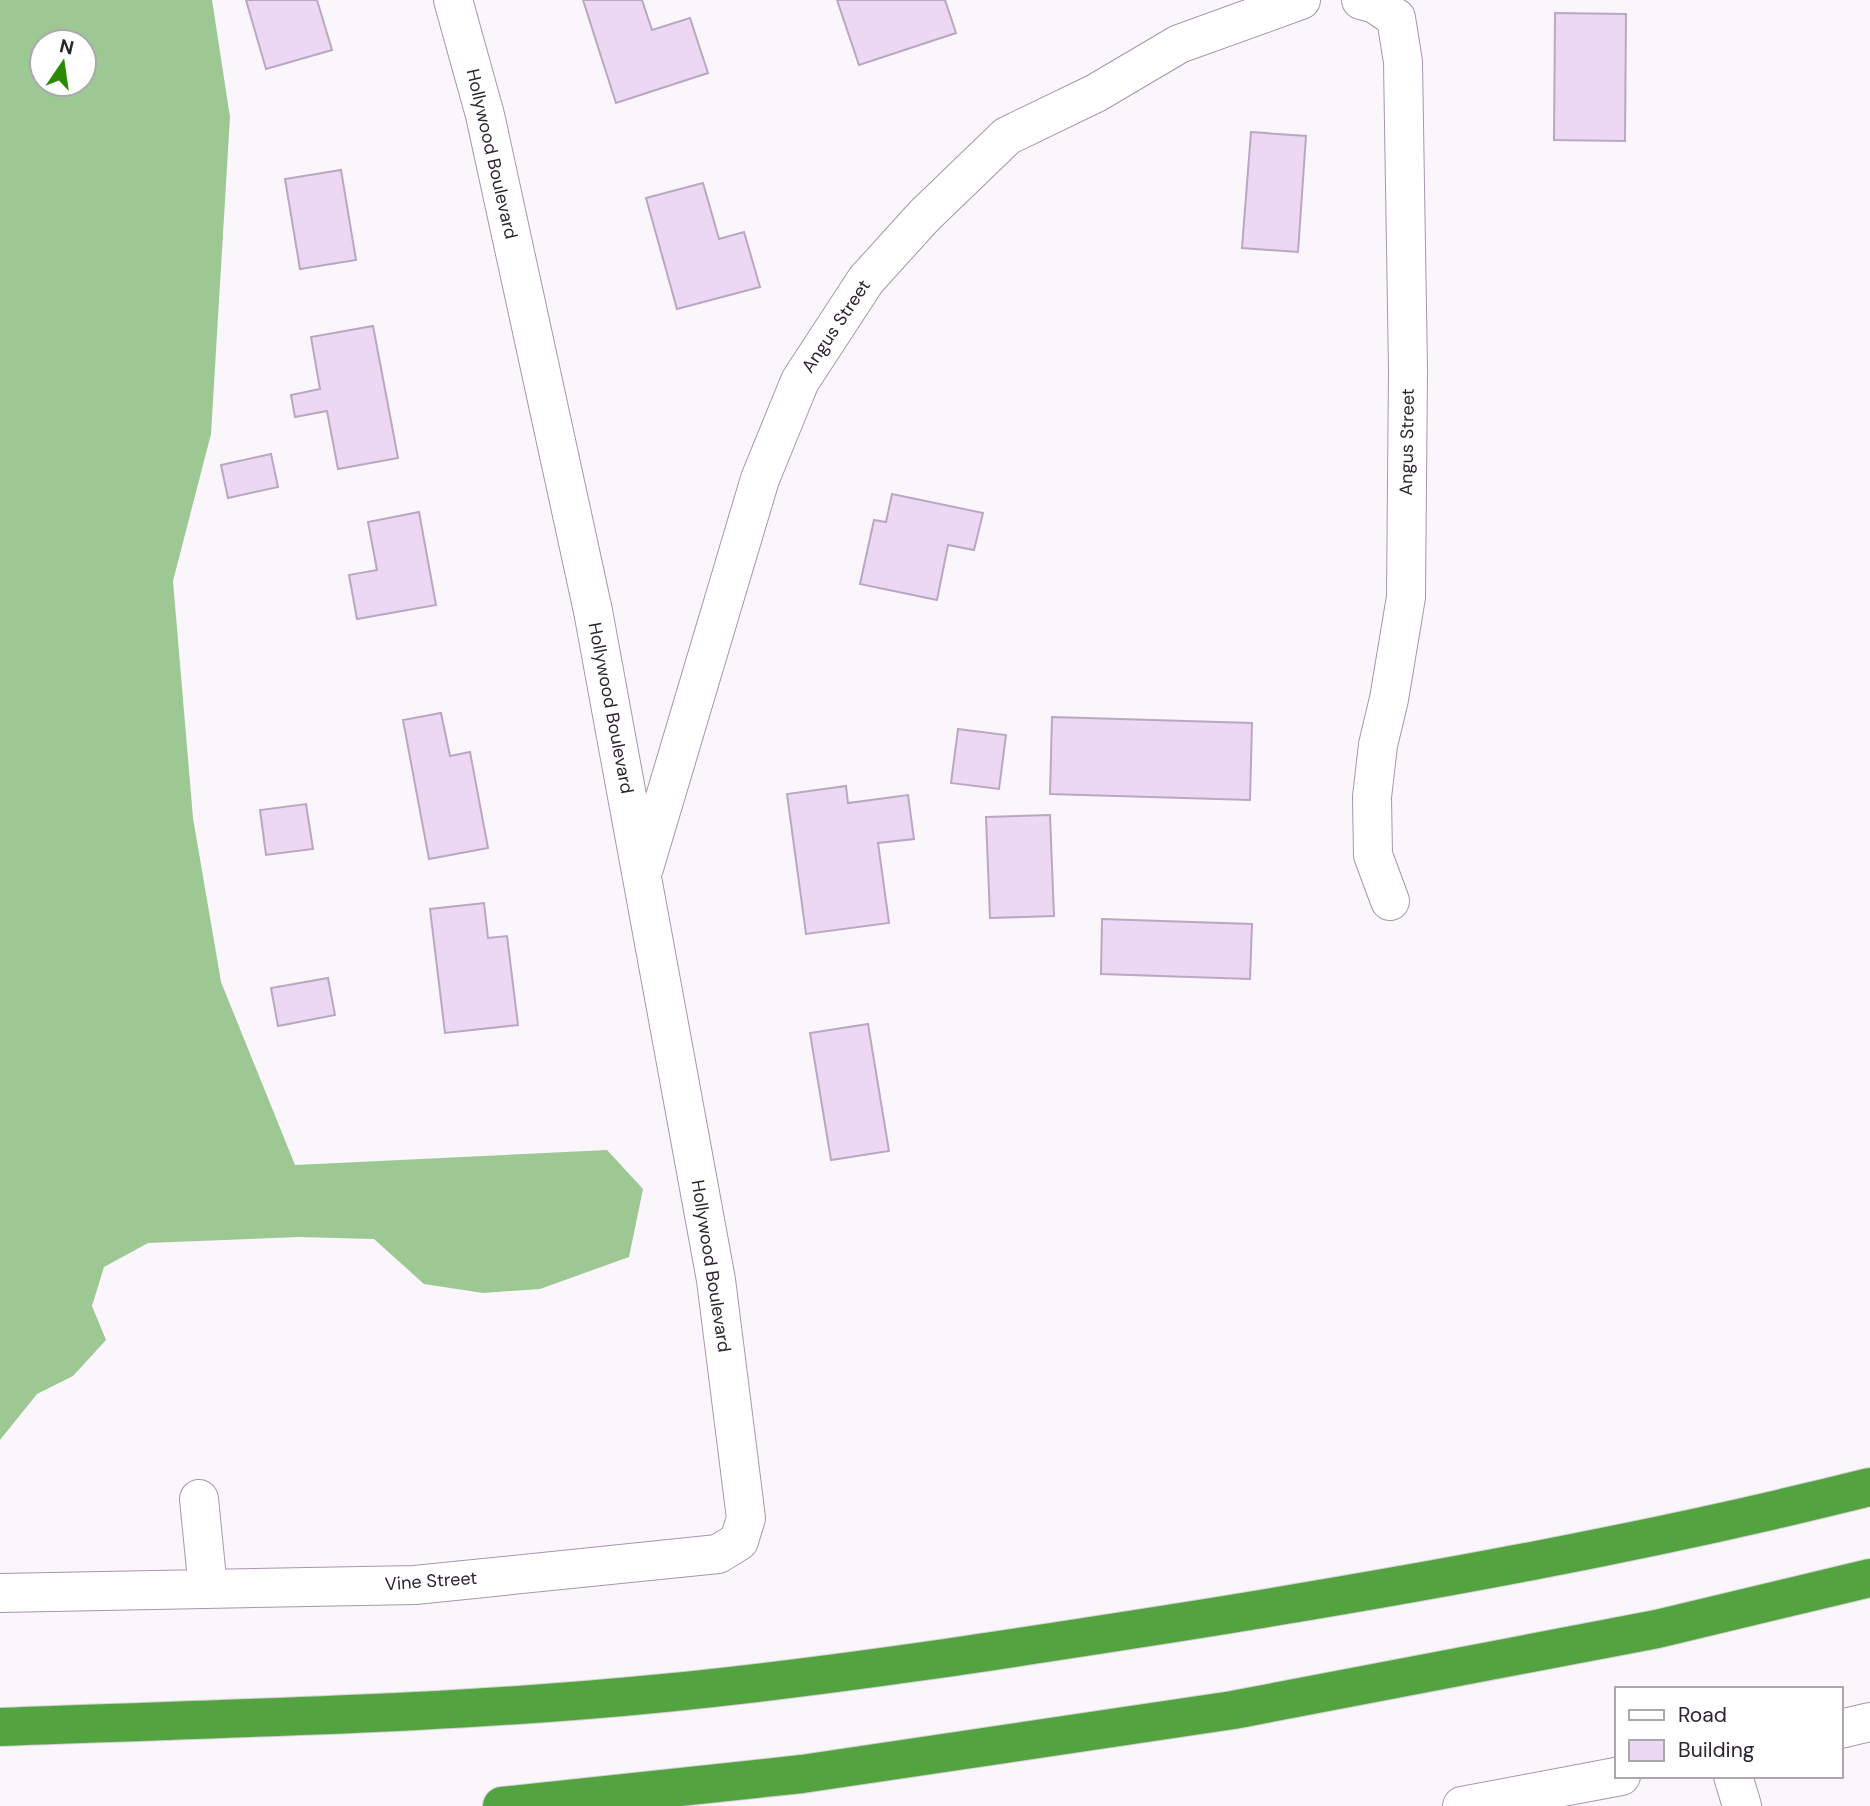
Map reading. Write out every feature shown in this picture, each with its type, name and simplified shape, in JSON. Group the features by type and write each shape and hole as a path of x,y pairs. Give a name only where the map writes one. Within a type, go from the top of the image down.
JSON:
{"highway":[{"path":"0,1727 245,1720 664,1693 1013,1648 1419,1584 1634,1542 1870,1488"},
{"path":"502,1806 802,1774 1233,1710 1657,1629 1870,1578"}],"street":[{"name":"Hollywood Boulevard","path":"453,0 485,115 590,597 716,1280 734,1423"},
{"name":"Angus Street","path":"643,873 760,479 800,381 866,280 923,216 1007,136 1096,93 1179,44 1301,0"},
{"name":"Angus Street","path":"1373,1 1396,18 1403,62 1408,370 1406,597 1389,699 1378,744 1372,797 1373,855 1390,901"},
{"name":"Vine Street","path":"2,1593 415,1585 718,1554 739,1541 746,1518 734,1423"},
{"path":"200,1499 208,1589"},
{"path":"1842,1729 1870,1722"},
{"path":"1462,1806 1615,1777"},
{"path":"1734,1778 1742,1806"}],"green space":[{"path":"0,0 212,0 230,117 211,434 173,581 193,818 221,982 295,1165 607,1150 643,1189 629,1257 540,1289 483,1293 424,1284 374,1239 298,1237 148,1243 104,1267 92,1306 106,1340 73,1376 37,1394 0,1440"}],"building":[{"path":"246,0 317,0 332,50 266,69"},
{"path":"583,0 642,0 652,30 690,18 708,73 616,103"},
{"path":"837,0 945,0 956,33 859,65"},
{"path":"1555,13 1626,14 1625,141 1554,140"},
{"path":"1251,132 1306,136 1298,252 1242,248"},
{"path":"341,170 356,260 300,269 285,179"},
{"path":"703,183 719,239 744,232 760,287 677,309 646,198"},
{"path":"373,326 398,458 338,469 327,411 295,417 291,395 320,389 311,337"},
{"path":"271,454 278,487 228,498 221,465"},
{"path":"892,494 983,513 974,550 948,545 937,600 860,584 874,520 886,522"},
{"path":"419,512 436,605 357,619 349,575 377,570 368,522"},
{"path":"441,713 450,756 470,752 488,848 429,859 403,720"},
{"path":"1052,717 1252,723 1250,800 1050,794"},
{"path":"958,729 1006,735 999,789 951,783"},
{"path":"846,786 848,803 908,795 914,839 878,843 889,923 806,934 787,794"},
{"path":"306,804 313,849 266,855 260,810"},
{"path":"1050,815 1054,916 990,918 986,817"},
{"path":"484,903 488,938 507,936 518,1025 445,1033 430,909"},
{"path":"1102,919 1252,924 1250,979 1101,974"},
{"path":"328,978 335,1015 278,1026 271,988"},
{"path":"868,1024 889,1151 831,1160 810,1033"}]}
